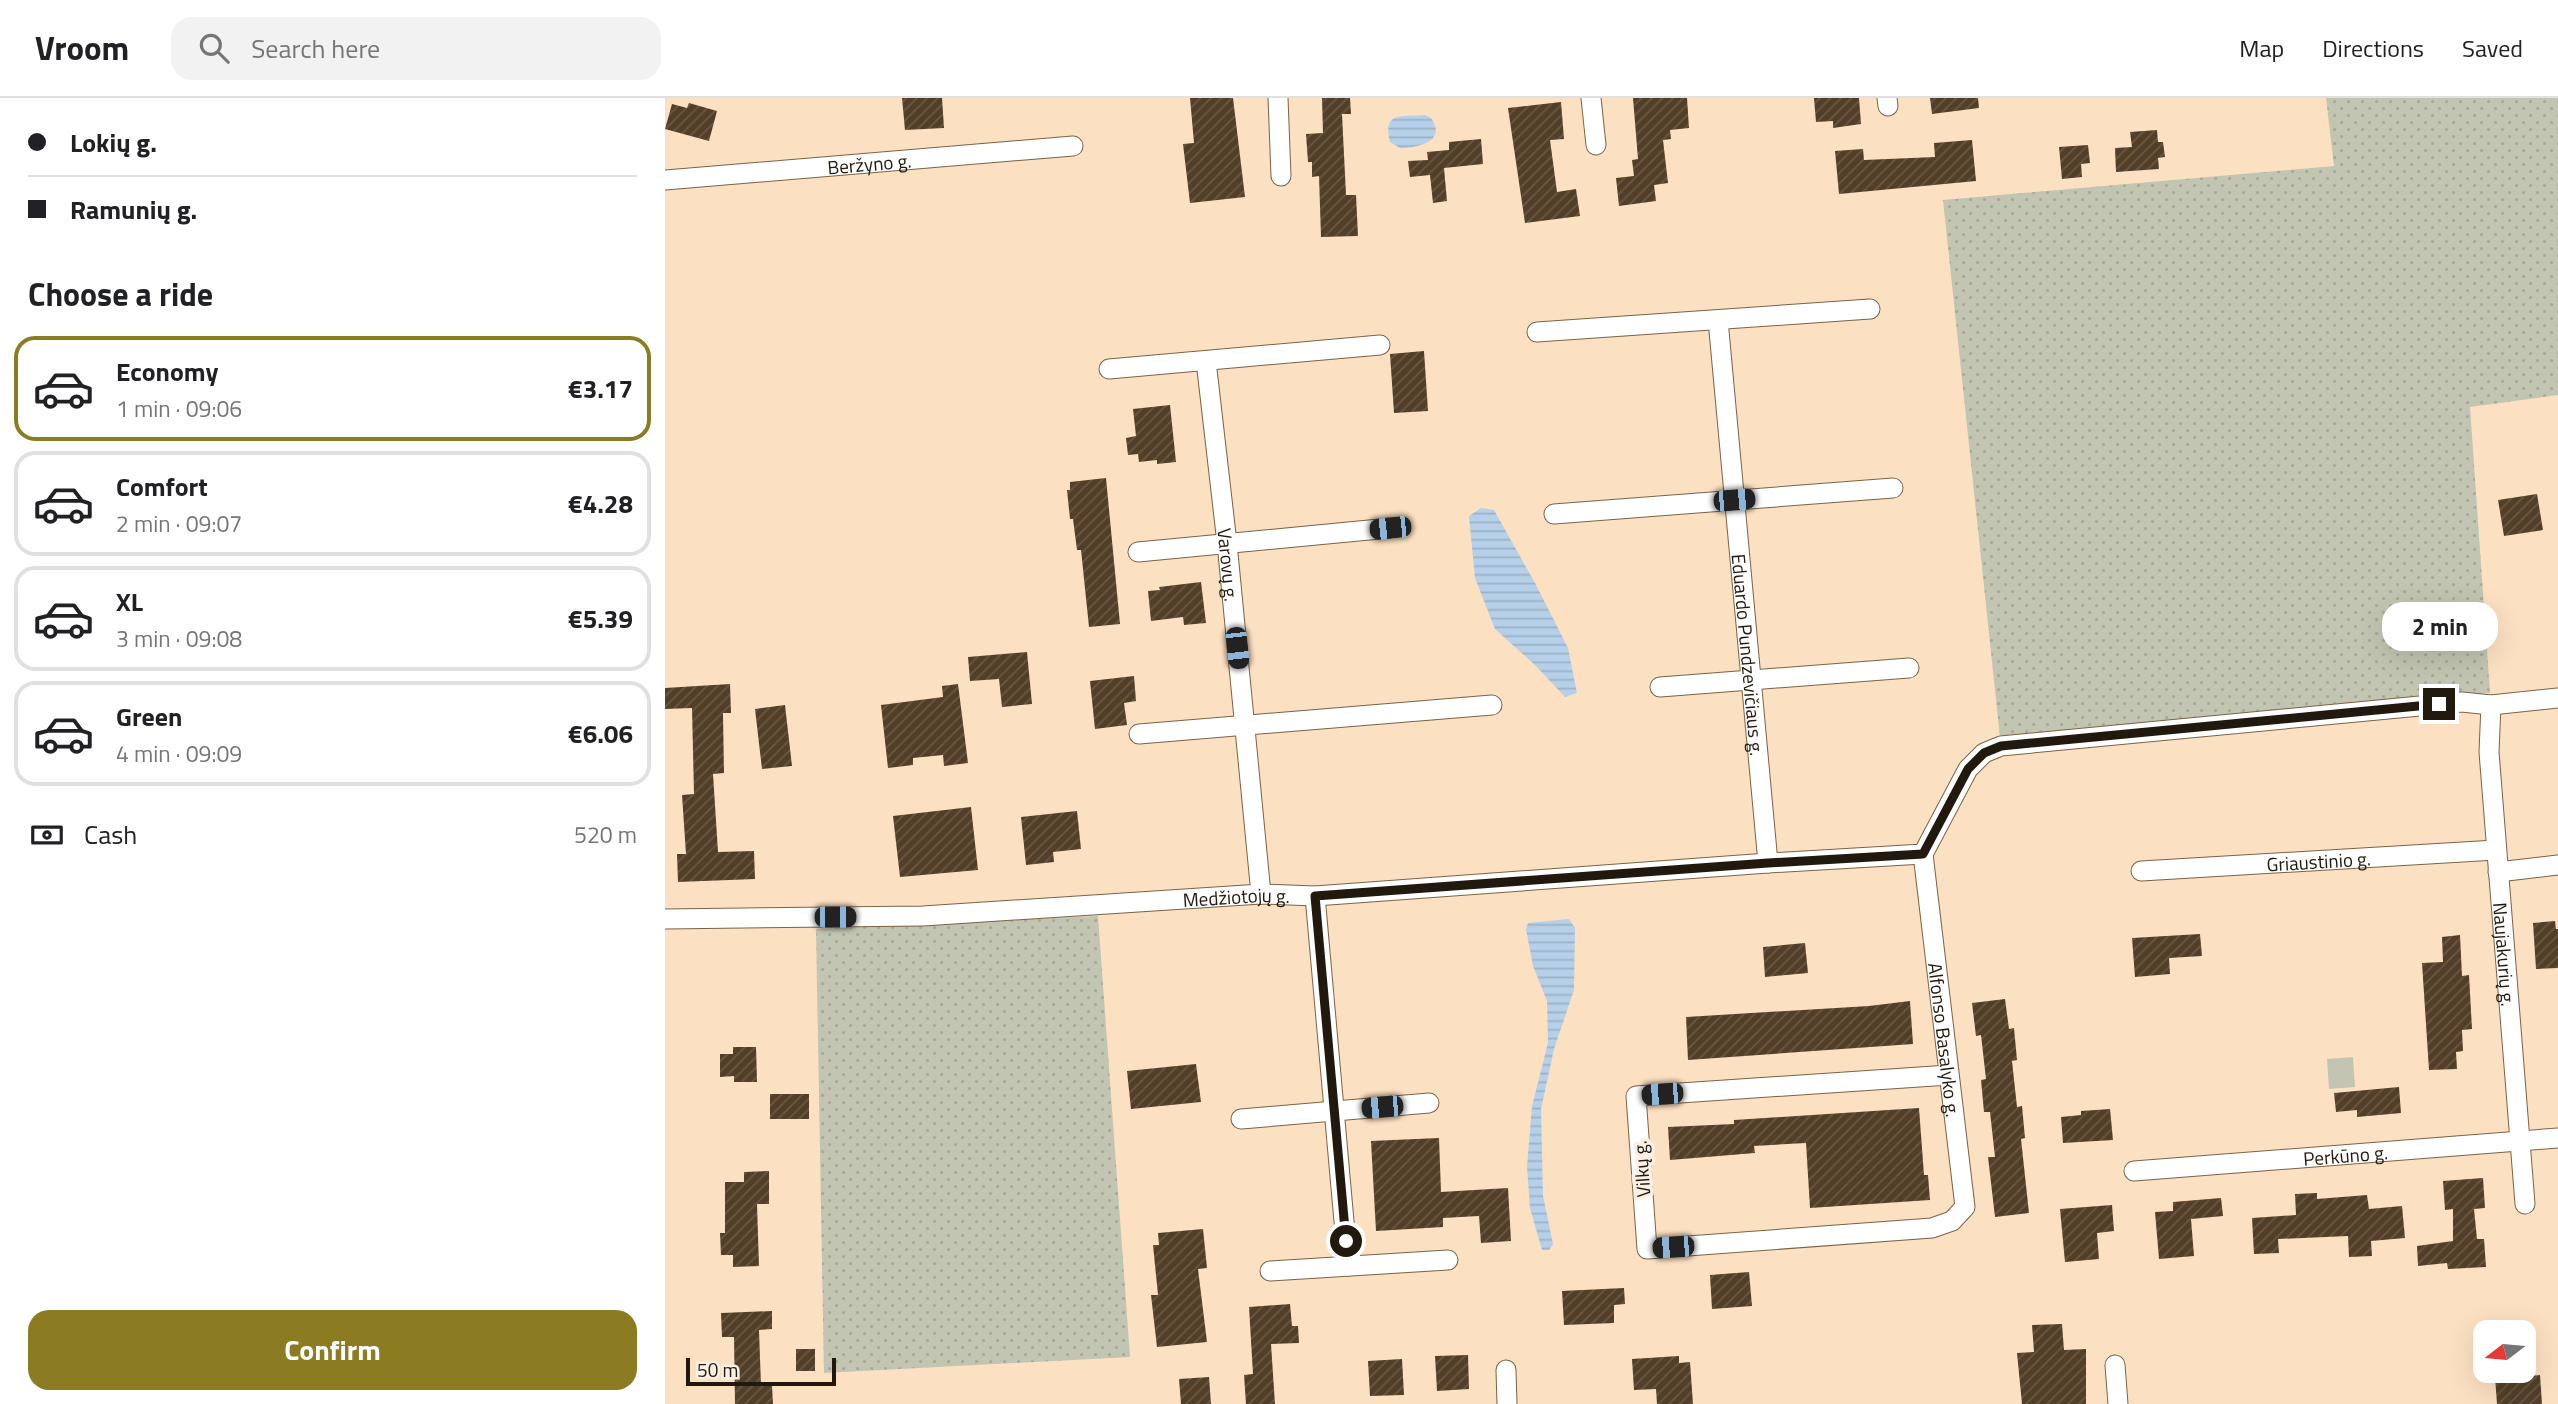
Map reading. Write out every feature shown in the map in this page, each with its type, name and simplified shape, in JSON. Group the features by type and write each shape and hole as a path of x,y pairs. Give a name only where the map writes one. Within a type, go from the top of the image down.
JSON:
{"street":[{"path":"1278,98 1281,176"},
{"path":"1591,98 1596,145"},
{"name":"Beržyno g.","path":"665,180 1073,146"},
{"path":"1537,332 1870,309"},
{"name":"Eduardo Pundzevičiaus g.","path":"1718,320 1768,863"},
{"path":"1109,369 1380,345"},
{"name":"Varovų g.","path":"1206,360 1227,543 1261,894"},
{"path":"1554,514 1893,488"},
{"path":"1138,552 1390,528"},
{"path":"1660,687 1909,668"},
{"path":"1923,854 1968,769 1984,753 2001,746 2462,702 2491,705 2558,698"},
{"path":"1139,734 1492,705"},
{"name":"Naujakurių g.","path":"2491,705 2489,752 2525,1204"},
{"name":"Griaustinio g.","path":"2141,871 2496,850"},
{"name":"Medžiotojų g.","path":"665,919 923,916 1261,894 1315,896 1923,854"},
{"name":"Alfonso Basalyko g.","path":"1923,854 1965,1207 1952,1221"},
{"path":"2498,872 2558,865"},
{"path":"1315,896 1348,1266"},
{"name":"Vilkų g.","path":"1949,1075 1636,1096 1647,1248 1932,1228 1952,1221"},
{"path":"1241,1119 1429,1102"},
{"name":"Perkūno g.","path":"2134,1171 2558,1138"},
{"path":"1270,1271 1448,1261"},
{"path":"2115,1365 2118,1404"},
{"path":"1506,1370 1507,1404"}],"green space":[{"path":"2326,98 2558,98 2558,395 2470,407 2490,693 2000,737 1943,200 2334,166"},
{"path":"1098,916 1130,1357 824,1373 816,929"},
{"path":"2353,1057 2355,1087 2329,1089 2327,1059"}],"water":[{"path":"1425,115 1431,118 1436,132 1428,142 1400,148 1390,142 1388,132 1391,120 1402,116"},
{"path":"1481,508 1494,510 1535,583 1568,648 1577,693 1565,697 1495,629 1475,578 1469,516"},
{"path":"1569,919 1575,928 1574,990 1554,1049 1541,1109 1543,1196 1553,1244 1549,1250 1542,1250 1530,1208 1527,1167 1532,1106 1548,1043 1547,1001 1533,966 1526,929 1528,923"}],"building":[{"path":"902,98 942,98 944,128 905,130"},
{"path":"1190,98 1233,98 1245,197 1190,203 1183,144 1194,143"},
{"path":"1322,98 1350,98 1351,114 1342,114 1346,195 1356,195 1358,236 1321,237 1319,176 1312,177 1306,134 1323,133"},
{"path":"1633,98 1687,98 1689,128 1670,130 1671,139 1663,140 1668,183 1654,185 1656,201 1619,206 1616,178 1634,176 1632,160 1638,159"},
{"path":"1814,98 1859,98 1861,124 1833,128 1833,121 1816,122"},
{"path":"1930,98 1978,98 1979,108 1932,114"},
{"path":"1561,102 1564,139 1550,140 1557,192 1576,189 1580,216 1525,223 1508,108"},
{"path":"689,103 717,111 709,141 665,129 672,104 687,108"},
{"path":"2157,130 2158,142 2163,142 2165,157 2158,158 2159,169 2116,172 2115,148 2132,147 2130,132"},
{"path":"1481,139 1483,164 1444,168 1447,201 1433,203 1430,175 1410,177 1408,161 1428,160 1427,152 1449,150 1449,142"},
{"path":"1972,140 1976,181 1839,194 1835,151 1863,149 1864,160 1935,157 1934,143"},
{"path":"2088,145 2090,163 2081,164 2082,177 2062,179 2059,147"},
{"path":"1424,351 1428,411 1394,413 1390,354"},
{"path":"1170,405 1176,462 1139,462 1138,454 1128,455 1126,438 1136,436 1133,409"},
{"path":"1106,478 1120,624 1089,627 1081,550 1077,550 1067,490 1070,490 1070,482"},
{"path":"2537,494 2543,530 2504,536 2498,500"},
{"path":"1201,582 1206,623 1184,625 1183,617 1151,621 1148,591 1160,590 1159,587"},
{"path":"1027,652 1032,704 1002,707 999,679 970,681 968,657"},
{"path":"1134,676 1136,701 1124,703 1127,725 1095,729 1090,681"},
{"path":"730,684 731,713 723,713 724,773 713,774 718,852 754,851 755,879 678,882 677,854 686,854 682,795 694,794 692,708 665,709 665,688"},
{"path":"958,684 968,763 944,766 943,755 913,758 913,765 888,768 881,705 943,697 942,686"},
{"path":"785,705 792,766 762,769 755,709"},
{"path":"971,807 978,870 900,877 893,816"},
{"path":"1077,811 1081,849 1053,852 1054,862 1026,865 1021,817"},
{"path":"2555,921 2558,929 2558,968 2536,969 2533,923"},
{"path":"2200,934 2202,956 2169,958 2170,974 2135,977 2132,938"},
{"path":"2460,935 2462,976 2469,975 2472,1029 2462,1030 2463,1051 2456,1052 2457,1069 2429,1070 2422,963 2443,962 2442,937"},
{"path":"1805,943 1808,973 1765,977 1763,947"},
{"path":"2005,999 2009,1029 2014,1028 2017,1060 2012,1061 2017,1107 2022,1106 2025,1138 2021,1139 2029,1213 1995,1217 1988,1157 1995,1157 1990,1112 1984,1112 1981,1080 1986,1079 1981,1035 1976,1036 1972,1003"},
{"path":"1910,1001 1913,1044 1688,1060 1686,1017"},
{"path":"733,1047 756,1047 757,1082 734,1082 734,1076 720,1077 720,1054 733,1054"},
{"path":"1196,1064 1201,1102 1131,1109 1127,1071"},
{"path":"2399,1087 2401,1113 2357,1117 2357,1110 2336,1112 2334,1093"},
{"path":"770,1094 809,1094 809,1119 770,1119"},
{"path":"1919,1108 1924,1175 1928,1175 1930,1200 1810,1208 1806,1143 1754,1146 1755,1153 1670,1160 1668,1127"},
{"path":"2110,1109 2113,1140 2063,1143 2061,1117 2081,1115 2081,1111"},
{"path":"1439,1138 1441,1192 1508,1188 1511,1241 1481,1243 1479,1216 1443,1218 1443,1227 1376,1231 1371,1141"},
{"path":"769,1171 769,1204 757,1204 759,1266 733,1267 733,1255 721,1255 720,1233 725,1233 725,1182 744,1182 744,1172"},
{"path":"2483,1178 2485,1208 2474,1209 2477,1239 2484,1239 2486,1267 2448,1269 2447,1263 2418,1266 2417,1246 2453,1241 2453,1209 2445,1210 2443,1181"},
{"path":"2317,1193 2317,1199 2367,1195 2369,1209 2402,1206 2405,1238 2371,1241 2372,1256 2349,1257 2348,1236 2278,1239 2279,1253 2254,1254 2252,1218 2296,1215 2295,1194"},
{"path":"2221,1198 2223,1216 2191,1219 2194,1256 2159,1259 2155,1212 2173,1211 2173,1202"},
{"path":"2112,1205 2114,1231 2097,1233 2099,1259 2065,1262 2060,1209"},
{"path":"1203,1229 1207,1268 1198,1269 1207,1342 1157,1347 1151,1295 1158,1295 1153,1245 1159,1245 1158,1233"},
{"path":"1749,1272 1752,1306 1712,1309 1710,1275"},
{"path":"1624,1288 1625,1304 1614,1305 1614,1323 1564,1325 1562,1291"},
{"path":"1290,1304 1292,1326 1298,1326 1299,1343 1271,1344 1275,1404 1246,1404 1244,1375 1253,1374 1249,1307"},
{"path":"772,1311 772,1329 759,1330 761,1386 772,1386 773,1404 735,1404 734,1337 722,1337 721,1313"},
{"path":"2062,1324 2064,1350 2086,1349 2086,1404 2022,1404 2017,1353 2034,1352 2032,1325"},
{"path":"796,1349 815,1349 815,1371 796,1371"},
{"path":"1468,1355 1469,1389 1437,1391 1435,1356"},
{"path":"1679,1356 1679,1363 1690,1362 1693,1404 1657,1404 1656,1389 1634,1390 1632,1359"},
{"path":"1402,1359 1404,1395 1370,1396 1368,1361"},
{"path":"2536,1375 2540,1375 2542,1404 2497,1404 2495,1383 2536,1383"},
{"path":"1209,1377 1211,1404 1181,1404 1179,1379"}],"route":[{"path":"1346,1241 1315,896 1923,854 1968,769 1984,753 2001,746 2439,704"}]}
